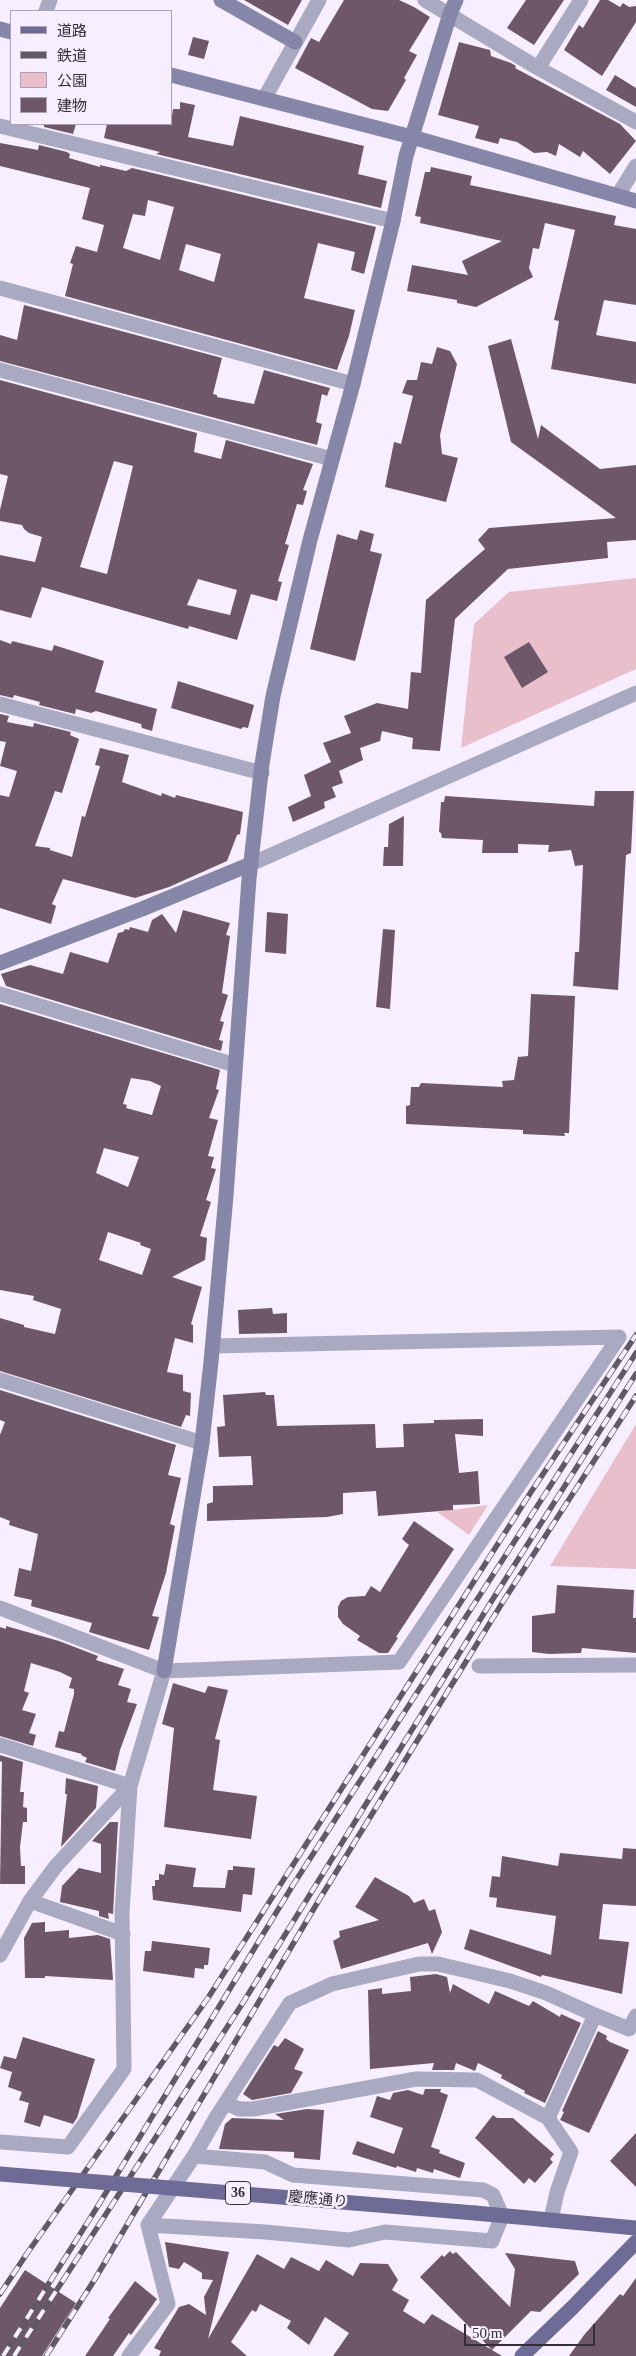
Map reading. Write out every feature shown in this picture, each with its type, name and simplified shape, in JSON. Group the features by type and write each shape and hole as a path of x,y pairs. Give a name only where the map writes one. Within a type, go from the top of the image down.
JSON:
{"main road":[{"name":"慶應通り","path":"0,2174 636,2228"},
{"path":"522,2356 636,2242"}],"street":[{"path":"220,0 295,42"},
{"path":"264,99 319,0"},
{"path":"425,0 538,68 636,122"},
{"path":"0,2142 68,2147 124,2069 122,1913 130,1786 164,1671 202,1443 213,1346 251,864 273,696 353,384 412,137 456,0"},
{"path":"538,68 581,0"},
{"path":"172,75 412,137 636,201"},
{"path":"0,126 393,221"},
{"path":"618,195 636,166"},
{"path":"0,288 353,384"},
{"path":"0,370 332,460"},
{"path":"4,959 142,910 251,864 636,693"},
{"path":"0,704 262,773"},
{"path":"0,994 235,1066"},
{"path":"0,1608 164,1671 399,1662 619,1337 213,1346"},
{"path":"0,1380 202,1443"},
{"path":"479,1666 636,1665"},
{"path":"0,1746 130,1786"},
{"path":"0,1955 30,1900 56,1866 130,1786"},
{"path":"30,1900 122,1934"},
{"path":"136,2354 168,2304 148,2225 194,2156 290,2003 332,1984 419,1964 438,1964 510,1981 546,1993 628,2029 636,2016"},
{"path":"548,2118 595,2015"},
{"path":"226,2104 239,2108 253,2109 416,2079 477,2080 548,2118 571,2152 557,2192 551,2220"},
{"path":"148,2225 265,2232 348,2240 385,2232 492,2242 502,2216 493,2195 483,2190 293,2175 265,2162 194,2156"}],"green space":[{"path":"636,578 636,669 461,748 474,624 509,592"},
{"path":"636,1424 636,1569 550,1566"},
{"path":"488,1505 469,1535 437,1512"}],"building":[{"path":"244,0 302,0 288,25"},
{"path":"344,0 399,0 430,17 409,51 417,55 404,78 406,80 388,111 372,109 295,68 311,38 319,42"},
{"path":"526,0 564,0 534,45 507,28"},
{"path":"600,0 608,0 620,7 623,3 629,7 636,6 636,22 602,76 564,50 579,25 583,28"},
{"path":"193,37 209,41 204,59 188,55"},
{"path":"459,42 490,50 491,56 511,63 516,66 515,68 620,124 636,141 610,174 583,151 580,157 559,144 556,156 547,152 534,153 517,142 500,138 498,144 475,138 479,126 438,115"},
{"path":"615,75 636,88 636,107 606,90"},
{"path":"180,102 195,105 188,137 233,146 240,116 364,146 358,174 387,181 381,208 156,154 160,152 104,138 107,125 172,125 173,109 180,109"},
{"path":"44,125 76,125 73,134 44,127"},
{"path":"0,143 38,150 39,145 67,152 70,154 69,158 100,167 100,165 126,171 132,168 376,227 364,274 351,270 355,252 318,243 304,298 355,310 349,336 337,370 65,296 73,264 70,263 76,246 97,252 104,225 82,219 90,188 0,166","holes":["148,200 174,207 160,260 123,248 133,214 145,216","186,244 221,254 214,282 179,270"]},
{"path":"431,167 472,176 470,185 616,216 614,225 636,229 636,305 604,300 596,335 636,342 636,384 551,369 559,321 554,320 575,230 545,223 539,249 533,248 529,268 533,277 476,307 457,303 457,300 407,291 412,265 468,275 462,261 502,241 420,223 421,217 415,216 425,172 430,172"},
{"path":"24,305 222,358 213,394 217,395 217,397 254,404 264,370 330,388 327,396 322,394 316,422 322,424 317,445 0,361 0,335 17,340"},
{"path":"511,339 538,439 541,425 600,469 636,465 636,540 607,542 608,558 508,569 455,619 440,751 412,749 413,738 382,731 380,741 360,748 363,760 339,771 343,783 332,787 336,797 324,802 325,808 293,822 288,807 311,796 304,775 331,762 323,743 351,733 344,716 377,703 408,709 411,672 421,673 426,600 485,549 478,540 489,528 616,518 511,442 488,346"},
{"path":"437,347 450,351 457,364 440,435 442,454 458,458 446,502 385,487 394,442 401,444 413,396 402,393 407,380 417,380 421,362 432,364"},
{"path":"0,380 197,433 194,452 221,459 226,440 313,464 303,490 307,491 303,505 297,504 285,544 289,545 278,581 282,582 277,601 251,594 237,640 189,626 188,629 42,587 31,618 0,610 0,555 35,562 42,537 29,533 22,525 0,521 0,510 8,476 0,474","holes":["114,461 133,466 107,574 80,567","198,579 237,590 230,615 187,605"]},
{"path":"360,530 374,534 370,551 382,554 355,661 310,649 337,534 357,540"},
{"path":"0,640 11,644 12,641 52,651 54,645 104,661 95,692 157,709 152,731 142,728 141,724 96,711 91,713 76,709 75,714 39,705 40,702 14,695 13,698 0,695"},
{"path":"529,642 548,672 522,688 504,657"},
{"path":"178,681 254,705 248,728 243,727 241,729 171,708"},
{"path":"0,714 9,716 7,722 33,727 34,723 71,732 70,735 79,739 62,793 55,791 35,846 50,848 50,850 72,857 82,816 85,817 100,766 95,765 100,748 129,755 122,782 161,796 162,793 175,798 176,795 243,812 240,834 237,835 227,861 169,887 135,898 63,879 52,904 56,906 51,924 0,908 0,795 9,797 17,771 0,766 6,742 0,741"},
{"path":"595,791 634,791 631,853 626,855 618,990 573,986 575,952 579,952 583,865 575,866 571,850 548,852 549,845 518,844 518,853 482,853 483,840 442,838 439,832 441,802 444,802 445,796 594,806"},
{"path":"404,816 403,866 383,866 384,847 388,847 389,824"},
{"path":"183,910 230,923 226,935 230,936 222,993 228,995 220,1021 224,1022 219,1040 223,1041 221,1051 6,986 1,974 30,965 63,974 70,952 108,963 118,933 123,932 125,929 129,930 130,927 148,932 152,920 162,914 176,933"},
{"path":"267,912 288,914 286,954 265,952"},
{"path":"383,929 395,930 390,1009 376,1007"},
{"path":"531,994 575,996 569,1133 564,1133 565,1136 523,1134 523,1130 406,1124 406,1106 410,1105 411,1087 419,1087 421,1083 503,1087 502,1081 514,1080 518,1057 528,1056"},
{"path":"0,1004 220,1070 216,1089 219,1090 209,1118 218,1120 208,1156 214,1157 211,1168 216,1169 206,1200 211,1202 200,1236 207,1238 205,1260 172,1277 202,1287 191,1324 193,1325 193,1343 175,1338 167,1372 183,1375 183,1391 191,1393 190,1416 186,1415 181,1427 0,1371 0,1318 24,1325 24,1327 55,1334 61,1309 33,1300 34,1296 0,1290","holes":["131,1078 150,1081 161,1086 152,1115 126,1108 127,1105 123,1104","104,1148 139,1157 128,1187 96,1173","108,1232 141,1243 140,1245 151,1249 142,1275 99,1260"]},
{"path":"272,1308 273,1314 287,1313 287,1333 239,1334 238,1310"},
{"path":"0,1390 176,1445 168,1475 181,1478 170,1524 175,1526 166,1573 152,1616 159,1617 149,1650 89,1632 92,1623 31,1606 32,1600 14,1596 19,1568 31,1571 38,1534 9,1525 10,1521 0,1517 0,1435 5,1422 0,1420"},
{"path":"265,1392 266,1395 274,1395 277,1426 375,1424 376,1448 404,1447 403,1424 434,1423 434,1420 483,1419 483,1436 455,1434 459,1473 478,1471 480,1504 453,1505 453,1510 378,1516 376,1491 343,1493 343,1514 327,1517 207,1521 207,1504 213,1502 213,1486 253,1485 251,1456 219,1457 217,1427 225,1426 223,1395"},
{"path":"414,1521 454,1549 396,1637 398,1638 388,1653 379,1653 357,1640 360,1636 343,1624 338,1617 338,1607 341,1601 348,1597 365,1596 371,1586 380,1592 409,1545 402,1539"},
{"path":"557,1585 634,1590 633,1618 636,1618 636,1653 582,1648 581,1653 549,1654 532,1652 532,1616 555,1613"},
{"path":"6,1626 59,1641 98,1656 96,1660 124,1669 118,1685 131,1689 127,1702 137,1704 120,1750 115,1771 85,1762 87,1758 82,1754 55,1747 59,1731 64,1732 74,1694 74,1689 69,1688 72,1678 60,1672 31,1663 24,1691 29,1693 22,1710 36,1714 29,1733 36,1735 33,1746 0,1736 0,1627 6,1629"},
{"path":"173,1683 205,1693 208,1686 228,1690 215,1739 220,1740 213,1790 257,1796 251,1839 164,1827 174,1728 162,1724"},
{"path":"0,1755 23,1762 20,1792 24,1792 23,1807 27,1808 27,1822 23,1822 20,1847 21,1866 25,1866 25,1884 0,1884 2,1762 0,1761"},
{"path":"66,1778 98,1786 96,1808 61,1847 67,1794 65,1794"},
{"path":"110,1822 118,1822 113,1914 108,1913 109,1919 99,1916 99,1911 60,1902 62,1886 79,1868 101,1873 101,1844 92,1841"},
{"path":"623,1848 636,1849 636,1906 603,1904 599,1939 629,1942 622,1994 542,1975 541,1977 464,1949 470,1929 551,1955 556,1916 496,1907 497,1898 489,1897 492,1876 500,1877 502,1856 558,1866 560,1853 622,1859"},
{"path":"166,1864 196,1868 193,1887 225,1888 228,1870 233,1870 233,1866 255,1868 252,1895 243,1894 241,1912 153,1900 152,1886 155,1886 155,1880 159,1880 159,1874 164,1875"},
{"path":"375,1877 409,1896 414,1903 424,1899 429,1911 435,1909 442,1932 432,1954 428,1943 341,1969 333,1941 340,1937 339,1931 379,1920 355,1907"},
{"path":"45,1922 45,1932 69,1930 69,1938 98,1935 110,1939 113,1980 45,1976 45,1978 25,1978 24,1938 32,1923"},
{"path":"152,1941 210,1948 208,1965 204,1965 204,1969 195,1968 194,1978 143,1971 145,1951 151,1951"},
{"path":"436,1974 447,1977 450,1993 453,1984 489,2004 495,1991 529,2006 533,2001 560,2017 561,2014 581,2023 545,2103 524,2093 525,2091 501,2078 502,2075 478,2063 475,2071 456,2063 454,2070 432,2070 434,2063 370,2069 368,1990 382,1988 382,1994 411,1991 410,1977"},
{"path":"598,2031 607,2036 606,2039 610,2042 629,2050 589,2133 560,2120 564,2112 562,2111"},
{"path":"23,2037 95,2059 77,2118 73,2124 44,2115 40,2127 24,2122 29,2103 19,2100 22,2092 8,2087 12,2072 0,2068 4,2056 16,2059"},
{"path":"285,2038 304,2049 294,2069 303,2072 291,2093 252,2100 243,2094 274,2045 278,2047"},
{"path":"425,2089 441,2089 440,2092 448,2095 431,2147 440,2150 439,2153 465,2163 460,2178 434,2169 433,2173 417,2168 416,2172 397,2166 396,2168 352,2154 357,2141 394,2154 403,2128 370,2117 377,2096 390,2100 393,2093 408,2090 423,2095"},
{"path":"307,2109 324,2110 320,2160 294,2158 294,2152 219,2149 225,2124 232,2118 284,2120 275,2114"},
{"path":"493,2115 497,2118 513,2118 554,2154 550,2159 553,2162 535,2183 529,2178 524,2184 475,2138"},
{"path":"636,2133 636,2187 610,2161"},
{"path":"165,2242 229,2252 208,2339 257,2254 284,2269 291,2257 319,2271 326,2260 353,2276 360,2263 388,2264 398,2280 392,2290 409,2300 403,2311 424,2324 432,2314 502,2356 333,2356 349,2333 325,2317 309,2345 287,2328 291,2321 260,2304 256,2312 252,2310 231,2342 247,2356 159,2356 161,2351 154,2348 179,2307 189,2304 206,2315 204,2297 213,2280 202,2279 202,2273 184,2262 179,2269 169,2267"},
{"path":"450,2251 453,2254 456,2252 510,2307 515,2269 505,2253 575,2261 579,2274 540,2312 531,2311 492,2350 420,2277 442,2255 444,2257"},
{"path":"25,2270 76,2303 42,2356 0,2356 0,2308"},
{"path":"636,2278 636,2356 569,2356 584,2335 620,2294 623,2296"},
{"path":"135,2281 157,2299 113,2356 85,2356 110,2319 108,2318"}],"railway":[{"path":"0,2294 208,1998 531,1492 636,1335"},
{"path":"3,2356 96,2209 293,1885 636,1353"},
{"path":"14,2356 244,2001 496,1594 636,1374"},
{"path":"46,2356 95,2279 319,1900 504,1600 636,1396"}]}
